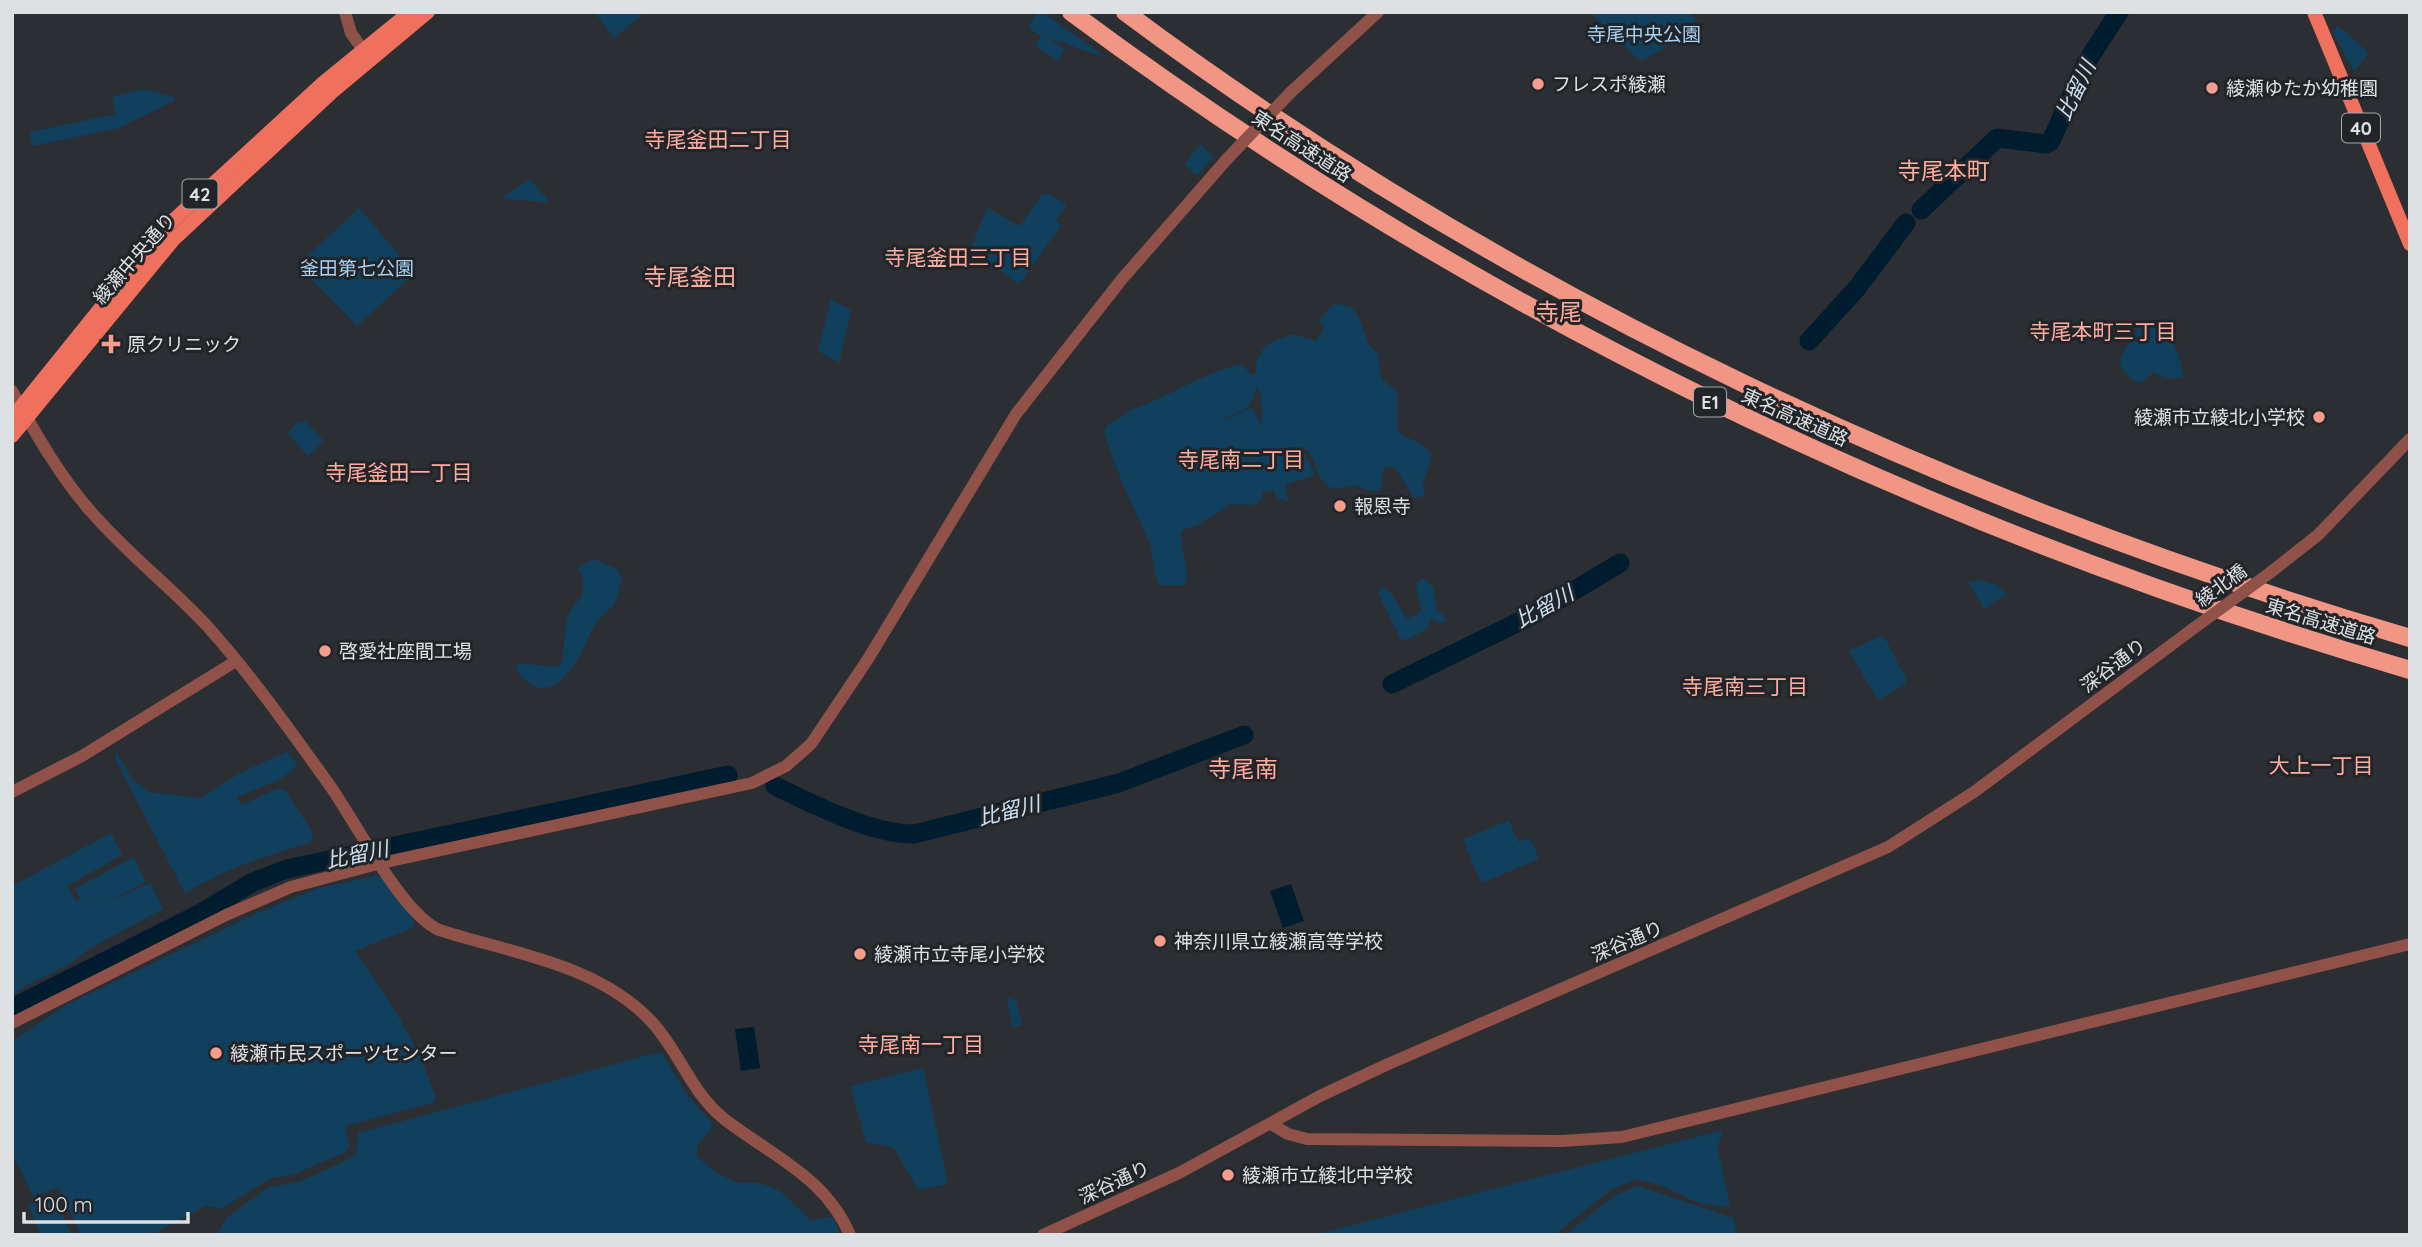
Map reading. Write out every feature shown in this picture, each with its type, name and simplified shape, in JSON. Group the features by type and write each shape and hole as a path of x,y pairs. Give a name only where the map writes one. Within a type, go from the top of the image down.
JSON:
{"highway":[{"name":"東名高速道路","path":"1071,12 1234,128 1357,206 1456,266 1680,387 1927,499 2082,562 2296,636 2410,670"},
{"name":"東名高速道路","path":"1125,12 1283,122 1395,194 1529,273 1706,364 1848,432 2055,518 2315,610 2410,638"}],"main road":[{"name":"40","path":"2314,12 2410,244"},
{"name":"綾瀬中央通り","path":"12,436 20,414 165,228 363,50 422,13"},
{"name":"綾瀬中央通り","path":"20,414 174,239 422,13"}],"street":[{"path":"345,12 351,33 363,50"},
{"path":"12,1023 261,898 324,876 379,860 752,783 796,760 818,734 868,659 1016,414 1122,279 1228,158 1291,92 1378,12"},
{"path":"12,391 20,414 93,514 184,603 236,661 330,785 379,860 428,925 575,971 621,995 661,1032 706,1102 742,1132 810,1178 833,1204 850,1235"},
{"name":"綾北橋","path":"2194,628 2318,535 2410,439"},
{"name":"深谷通り","path":"1043,1235 1179,1173 1386,1065 1888,847 1974,792 2194,628"},
{"path":"12,792 82,756 236,661"},
{"path":"1271,1124 1288,1134 1307,1139 1521,1142 1622,1137 2410,944"}],"green space":[{"path":"645,12 614,38 596,14"},
{"path":"1038,12 1042,12 1107,58 1049,38 1064,49 1058,61 1035,46 1041,36 1028,27"},
{"name":"寺尾中央公園","path":"1590,12 1689,12 1696,20 1661,50 1640,61"},
{"path":"2338,26 2369,53 2354,71 2333,32"},
{"path":"144,89 174,97 174,101 119,128 32,146 30,132 116,114 112,97"},
{"path":"1200,144 1213,157 1197,176 1185,164"},
{"path":"530,179 550,203 501,198"},
{"path":"1042,194 1049,194 1067,205 1056,220 1061,226 1019,284 970,250 987,208 1020,226"},
{"name":"釜田第七公園","path":"359,208 415,273 357,326 298,265"},
{"path":"831,299 851,310 839,363 818,351"},
{"path":"1334,304 1350,306 1359,317 1369,345 1378,354 1381,378 1397,391 1397,430 1425,446 1432,455 1423,482 1424,496 1414,498 1396,469 1389,466 1383,469 1381,490 1326,485 1309,451 1302,448 1315,475 1285,485 1288,501 1276,498 1274,490 1262,493 1263,498 1255,505 1231,504 1200,524 1182,530 1181,544 1187,571 1185,585 1160,586 1155,575 1148,539 1108,446 1104,432 1108,424 1132,409 1228,368 1242,364 1251,375 1255,374 1257,360 1265,346 1292,334 1316,341 1325,327 1318,321","holes":["1257,386 1261,396 1262,426 1252,408 1224,420 1247,408"]},
{"path":"2142,321 2161,329 2173,342 2180,358 2183,378 2170,379 2153,373 2140,383 2134,381 2121,368 2120,357"},
{"path":"298,422 306,422 324,441 308,456 288,433"},
{"path":"594,559 617,569 622,581 615,602 595,623 581,653 563,678 553,686 542,688 529,683 516,670 518,663 556,667 562,663 566,623 583,587 578,567"},
{"path":"1423,578 1433,588 1437,610 1443,613 1445,622 1438,623 1431,618 1428,628 1409,639 1401,640 1378,593 1381,587 1390,592 1407,619 1422,611 1416,590 1418,582"},
{"path":"1982,580 1996,585 2007,594 1984,609 1968,582"},
{"path":"1880,636 1885,638 1906,679 1905,684 1878,700 1849,651"},
{"path":"116,751 132,779 149,792 200,798 242,772 287,752 298,765 281,779 237,797 242,805 277,789 284,789 313,833 310,843 246,864 185,893 116,761"},
{"path":"1509,820 1518,842 1530,838 1539,859 1481,883 1463,839"},
{"path":"111,833 122,855 67,886 76,901 81,900 75,889 133,857 146,881 109,902 150,883 163,909 88,949 71,963 30,983 12,996 12,886"},
{"name":"綾瀬市民スポーツセンター","path":"376,876 385,879 414,921 412,928 355,951 411,1040 436,1098 432,1103 345,1126 349,1145 346,1152 294,1174 269,1179 223,1208 205,1206 151,1235 81,1235 59,1188 33,1196 12,1153 12,1041 66,1005 253,915 319,888"},
{"path":"1006,997 1016,1001 1022,1025 1013,1027"},
{"path":"662,1053 687,1095 711,1121 712,1126 697,1146 697,1157 717,1173 735,1182 760,1183 779,1190 811,1221 825,1217 834,1218 840,1235 217,1235 226,1218 269,1187 299,1182 351,1158 356,1154 358,1133"},
{"path":"923,1068 948,1184 918,1190 894,1148 866,1142 850,1086"},
{"path":"1724,1130 1717,1147 1730,1205 1721,1207 1696,1202 1665,1187 1637,1179 1612,1189 1554,1235 1313,1235"},
{"path":"1638,1186 1733,1218 1737,1235 1565,1235 1615,1195"},
{"path":"54,1196 71,1235 41,1235 28,1206"}],"shaded area":[{"path":"1291,884 1304,921 1283,928 1270,891"},
{"path":"754,1027 760,1068 741,1071 735,1029"}],"waterway":[{"name":"比留川","path":"1921,210 1997,138 2046,144 2051,141 2086,63 2119,12"},
{"name":"比留川","path":"1809,341 1857,288 1906,223"},
{"name":"比留川","path":"1392,684 1535,614 1620,563"},
{"name":"比留川","path":"775,786 862,824 914,834 1119,783 1244,735"},
{"name":"比留川","path":"12,1008 199,914 253,882 287,869 728,775"}],"place":[{"name":"フレスポ綾瀬","path":"1538,84"},
{"name":"綾瀬ゆたか幼稚園","path":"2212,88"},
{"name":"原クリニック","path":"111,344"},
{"name":"綾瀬市立綾北小学校","path":"2319,417"},
{"name":"報恩寺","path":"1340,506"},
{"name":"啓愛社座間工場","path":"325,651"},
{"name":"神奈川県立綾瀬高等学校","path":"1160,941"},
{"name":"綾瀬市立寺尾小学校","path":"860,954"},
{"name":"綾瀬市民スポーツセンター","path":"216,1053"},
{"name":"綾瀬市立綾北中学校","path":"1228,1175"}],"district":[{"name":"寺尾釜田二丁目","path":"718,139"},
{"name":"寺尾本町","path":"1944,170"},
{"name":"寺尾釜田三丁目","path":"958,257"},
{"name":"寺尾釜田","path":"690,276"},
{"name":"寺尾","path":"1559,311"},
{"name":"寺尾本町三丁目","path":"2103,331"},
{"name":"寺尾南二丁目","path":"1241,459"},
{"name":"寺尾釜田一丁目","path":"399,472"},
{"name":"寺尾南三丁目","path":"1745,686"},
{"name":"大上一丁目","path":"2321,765"},
{"name":"寺尾南","path":"1243,768"},
{"name":"寺尾南一丁目","path":"921,1044"}]}
